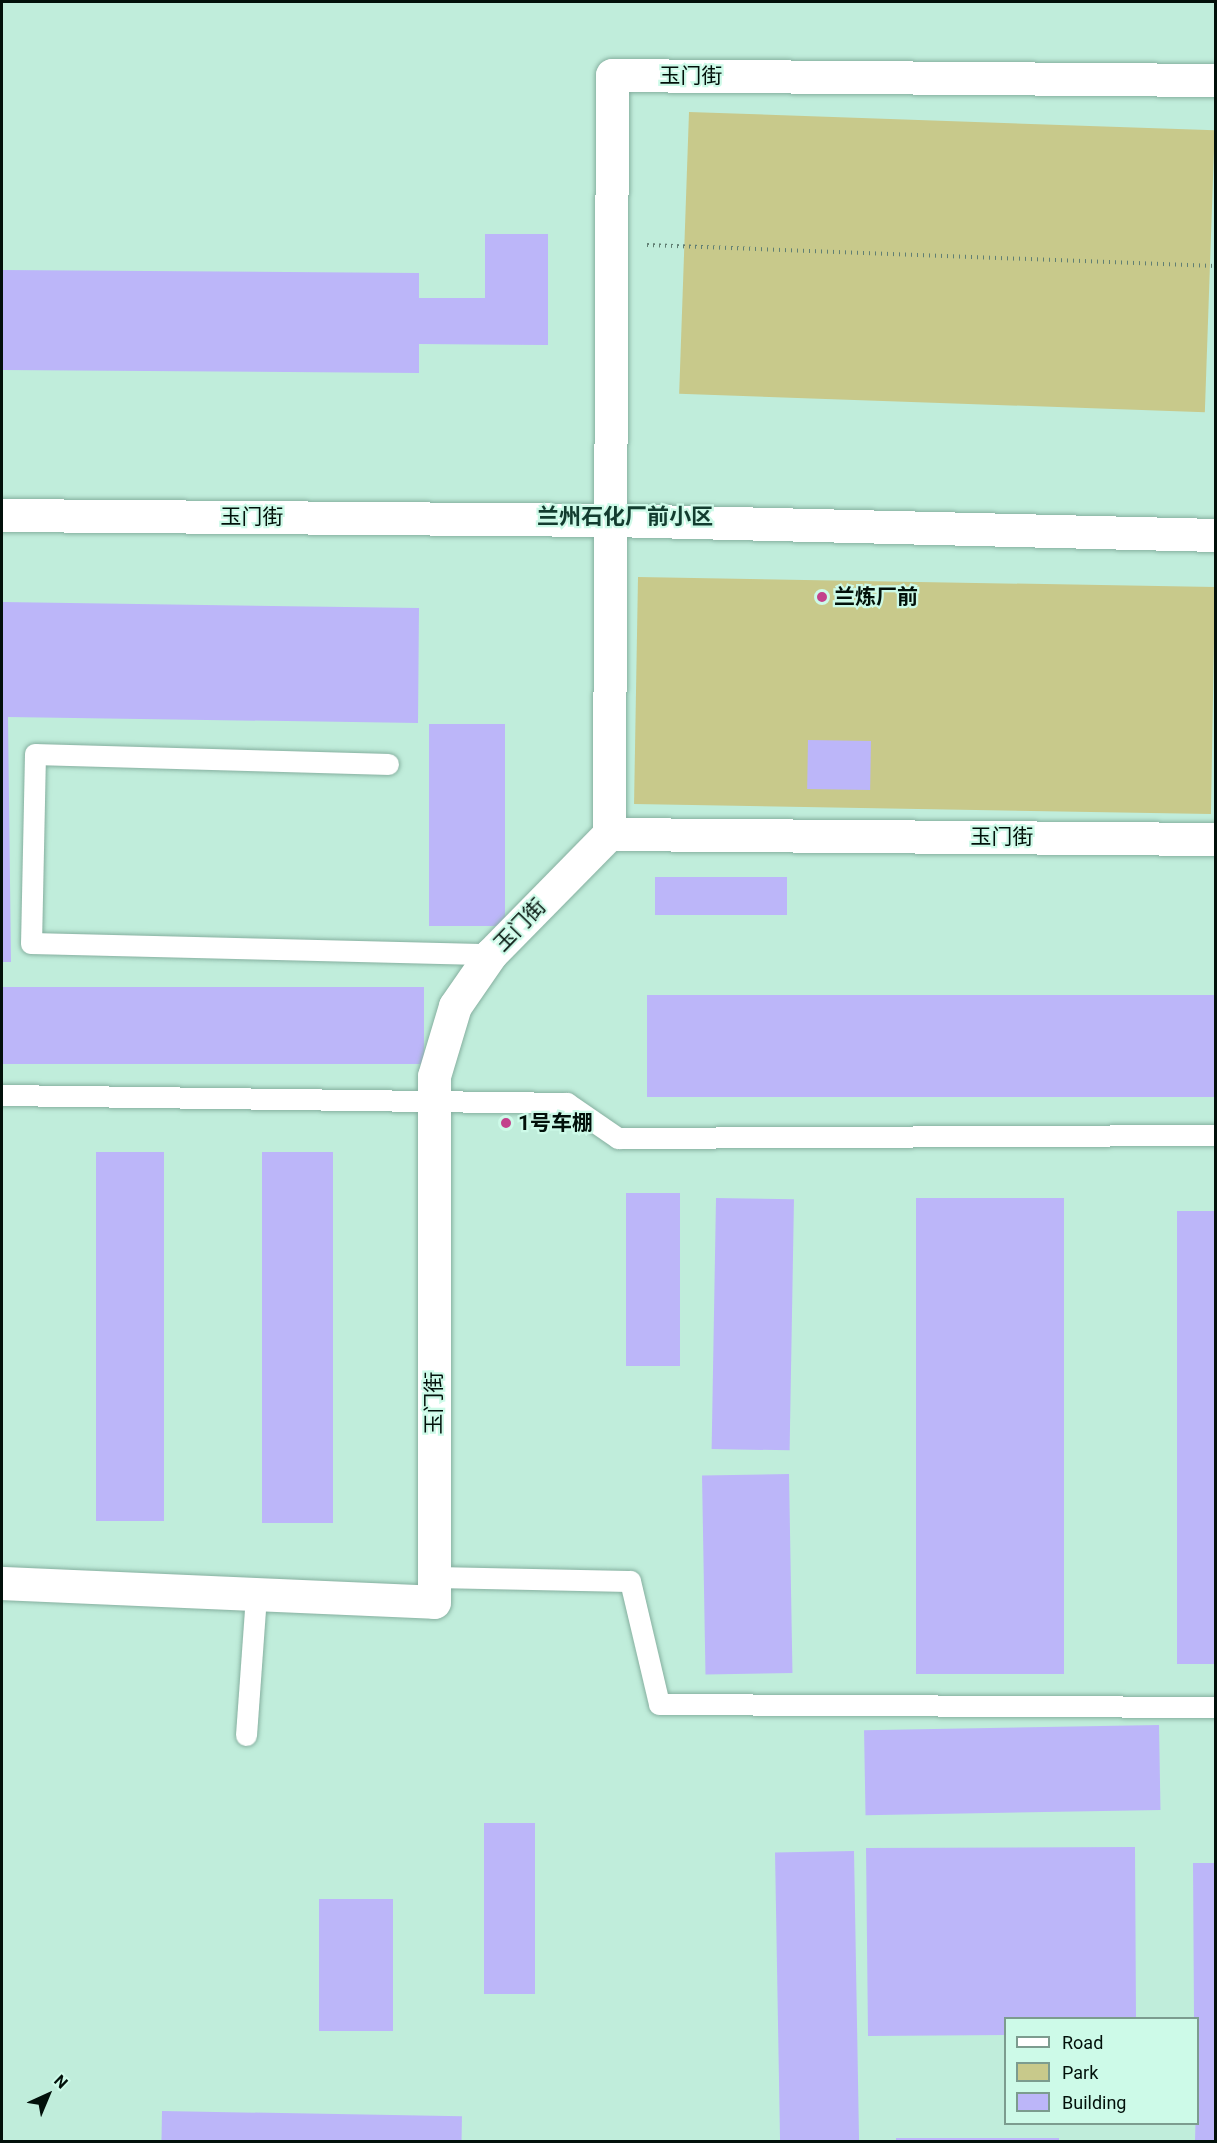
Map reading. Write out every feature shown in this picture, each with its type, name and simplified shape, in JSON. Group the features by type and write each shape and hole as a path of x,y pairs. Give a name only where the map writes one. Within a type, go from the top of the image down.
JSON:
{"street":[{"name":"玉门街","path":"2,1583 434,1602 434,1076 455,1006 491,954 609,834 612,75 1215,80"},
{"name":"玉门街","path":"2,515 610,520 1215,535"},
{"name":"玉门街","path":"609,834 1215,839"}],"lane":[{"path":"388,764 35,754 31,943 491,954"},
{"path":"2,1095 435,1099 567,1103 618,1138 1215,1135"},
{"path":"434,1576 630,1581 659,1704 1215,1707"},
{"path":"246,1735 256,1594"}],"path":[{"path":"611,243 1215,266"}],"green space":[{"path":"689,112 1215,130 1205,412 679,394"},
{"path":"638,577 1215,587 1211,814 634,804"}],"building":[{"path":"485,234 548,234 548,345 419,344 419,373 2,370 2,270 419,273 419,298 485,298"},
{"path":"2,602 419,608 418,723 8,717 11,962 2,962"},
{"path":"429,724 505,724 505,926 429,926"},
{"path":"808,740 871,741 870,790 807,789"},
{"path":"655,877 787,877 787,915 655,915"},
{"path":"2,987 424,987 424,1064 2,1064"},
{"path":"647,995 1216,995 1216,1097 647,1097"},
{"path":"96,1152 164,1152 164,1521 96,1521"},
{"path":"262,1152 333,1152 333,1523 262,1523"},
{"path":"626,1193 680,1193 680,1366 626,1366"},
{"path":"716,1198 794,1199 790,1450 712,1449"},
{"path":"916,1198 1064,1198 1064,1674 916,1674"},
{"path":"1177,1211 1216,1211 1216,1664 1177,1664"},
{"path":"789,1474 792,1673 705,1674 702,1476"},
{"path":"1159,1725 1160,1810 866,1815 864,1730"},
{"path":"484,1823 535,1823 535,1994 484,1994"},
{"path":"1135,1847 1136,2017 1004,2017 1004,2035 868,2036 866,1848"},
{"path":"854,1851 859,2142 780,2142 775,1852"},
{"path":"1193,1863 1216,1863 1216,2142 1195,2142 1195,2125 1199,2125 1199,2017 1194,2017"},
{"path":"319,1899 393,1899 393,2031 319,2031"},
{"path":"162,2111 462,2116 462,2142 161,2142"},
{"path":"896,2138 1059,2138 1059,2142 896,2142"}],"place":[{"name":"兰炼厂前","path":"822,597"},
{"name":"1号车棚","path":"506,1123"}],"district":[{"name":"兰州石化厂前小区","path":"625,517"}]}
